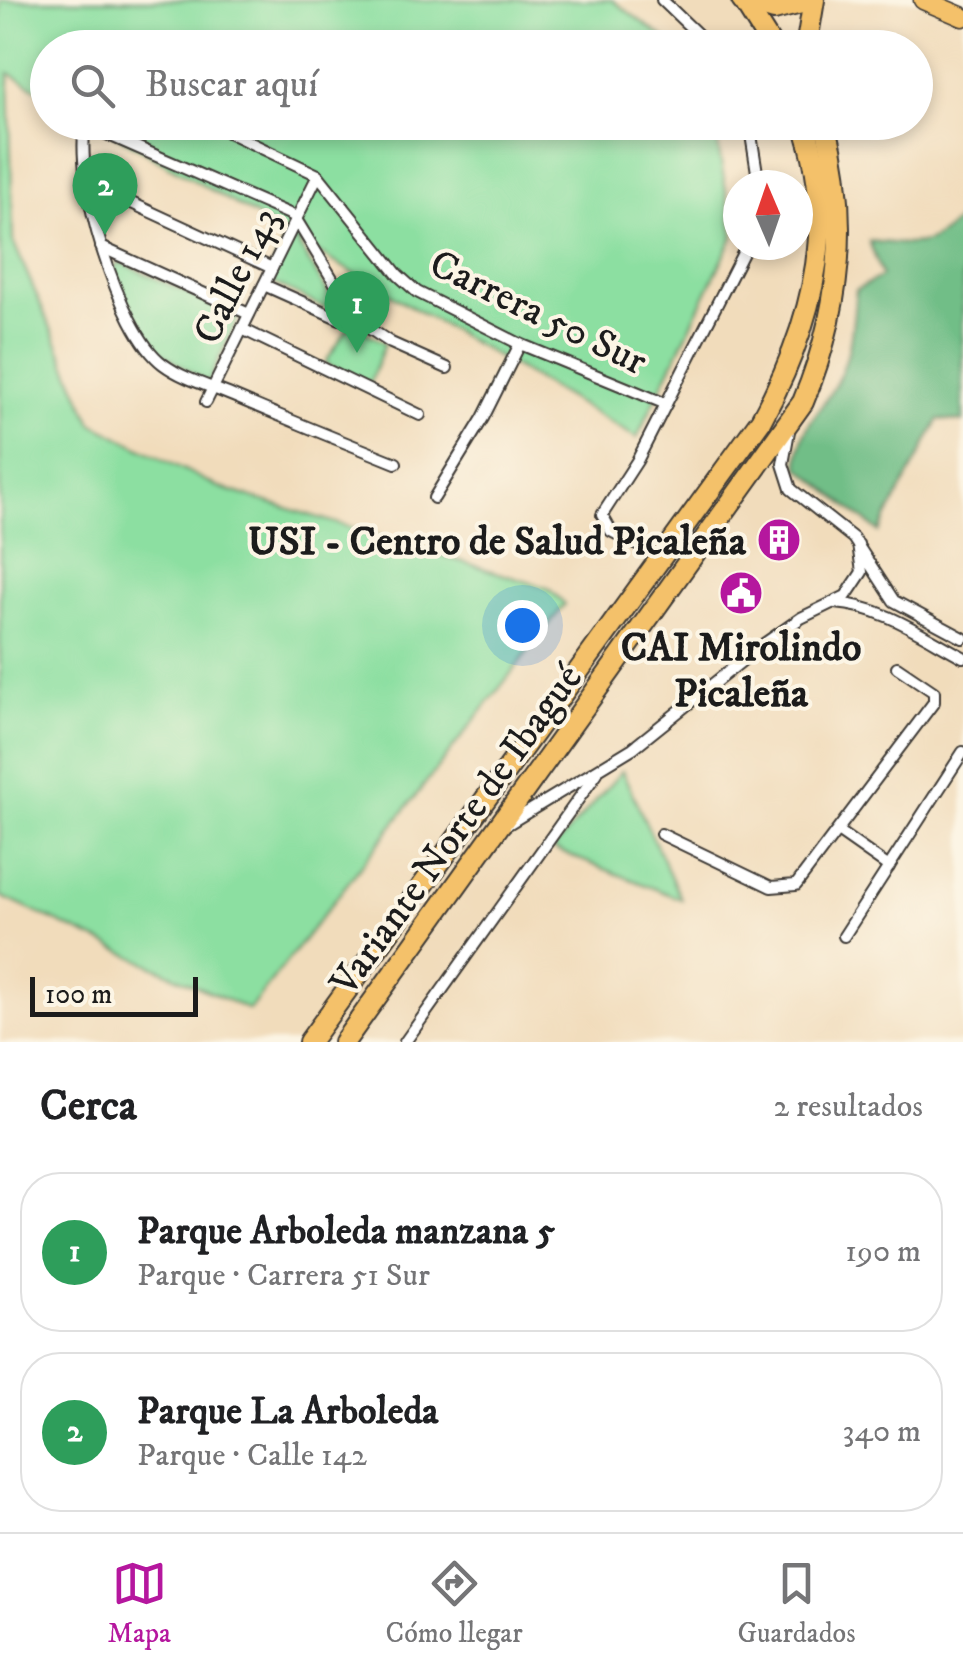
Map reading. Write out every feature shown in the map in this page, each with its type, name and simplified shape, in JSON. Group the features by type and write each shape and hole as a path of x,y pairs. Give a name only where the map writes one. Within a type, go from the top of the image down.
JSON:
{"highway":[{"path":"743,1 774,10 814,0 809,30"},
{"path":"743,1 762,30"},
{"name":"Variante Norte de Ibagué","path":"308,1042 762,420 787,372 804,325 821,232 819,189 807,140"},
{"name":"Variante Norte de Ibagué","path":"344,1042 791,421 826,339 841,245 841,204 829,140"}],"main road":[{"path":"924,0 963,17"}],"street":[{"path":"662,0 693,30"},
{"path":"85,140 84,181 101,247 150,352 163,365 213,388 396,463"},
{"path":"122,140 297,218 358,320 391,343 448,368"},
{"name":"Carrera 50 Sur","path":"245,140 318,175 398,275 417,292 520,344 666,404"},
{"path":"752,140 757,170"},
{"name":"Calle 143","path":"206,402 318,175"},
{"path":"84,181 272,268"},
{"path":"101,247 249,314"},
{"path":"663,558 610,532 602,515 666,404 739,260"},
{"path":"264,284 340,319 358,320"},
{"path":"242,329 420,414"},
{"path":"434,498 484,418 520,344"},
{"path":"791,421 783,464 791,489 858,544 894,601 963,638"},
{"path":"498,830 600,768 671,720 772,638 834,603 858,583 863,562 858,544"},
{"path":"883,614 894,601"},
{"path":"834,603 861,605 883,614 963,657"},
{"path":"661,834 771,887 796,885 934,702 934,692 926,683 896,666"},
{"path":"844,936 963,752"},
{"path":"405,1042 600,768"},
{"path":"839,832 889,867"}],"green space":[{"path":"0,0 612,0 653,30 30,30 30,85 9,73 13,241 92,423 218,487 548,588 565,604 249,1010 0,896"},
{"path":"124,140 717,140 723,173 723,258 637,438 295,239 343,317 267,280 287,234"},
{"path":"963,214 963,422 939,419 879,532 799,467 802,439 844,365 856,290 882,276 869,241 921,243 941,234"},
{"path":"120,262 239,316 208,383 149,345 112,269"},
{"path":"351,324 385,343 369,385 325,363"},
{"path":"622,771 681,899 553,849"}],"place":[{"name":"Parque La Arboleda","path":"105,235"},
{"name":"Parque Arboleda manzana 5","path":"357,353"},
{"name":"USI - Centro de Salud Picaleña","path":"779,540"},
{"name":"CAI Mirolindo Picaleña","path":"741,593"}]}
